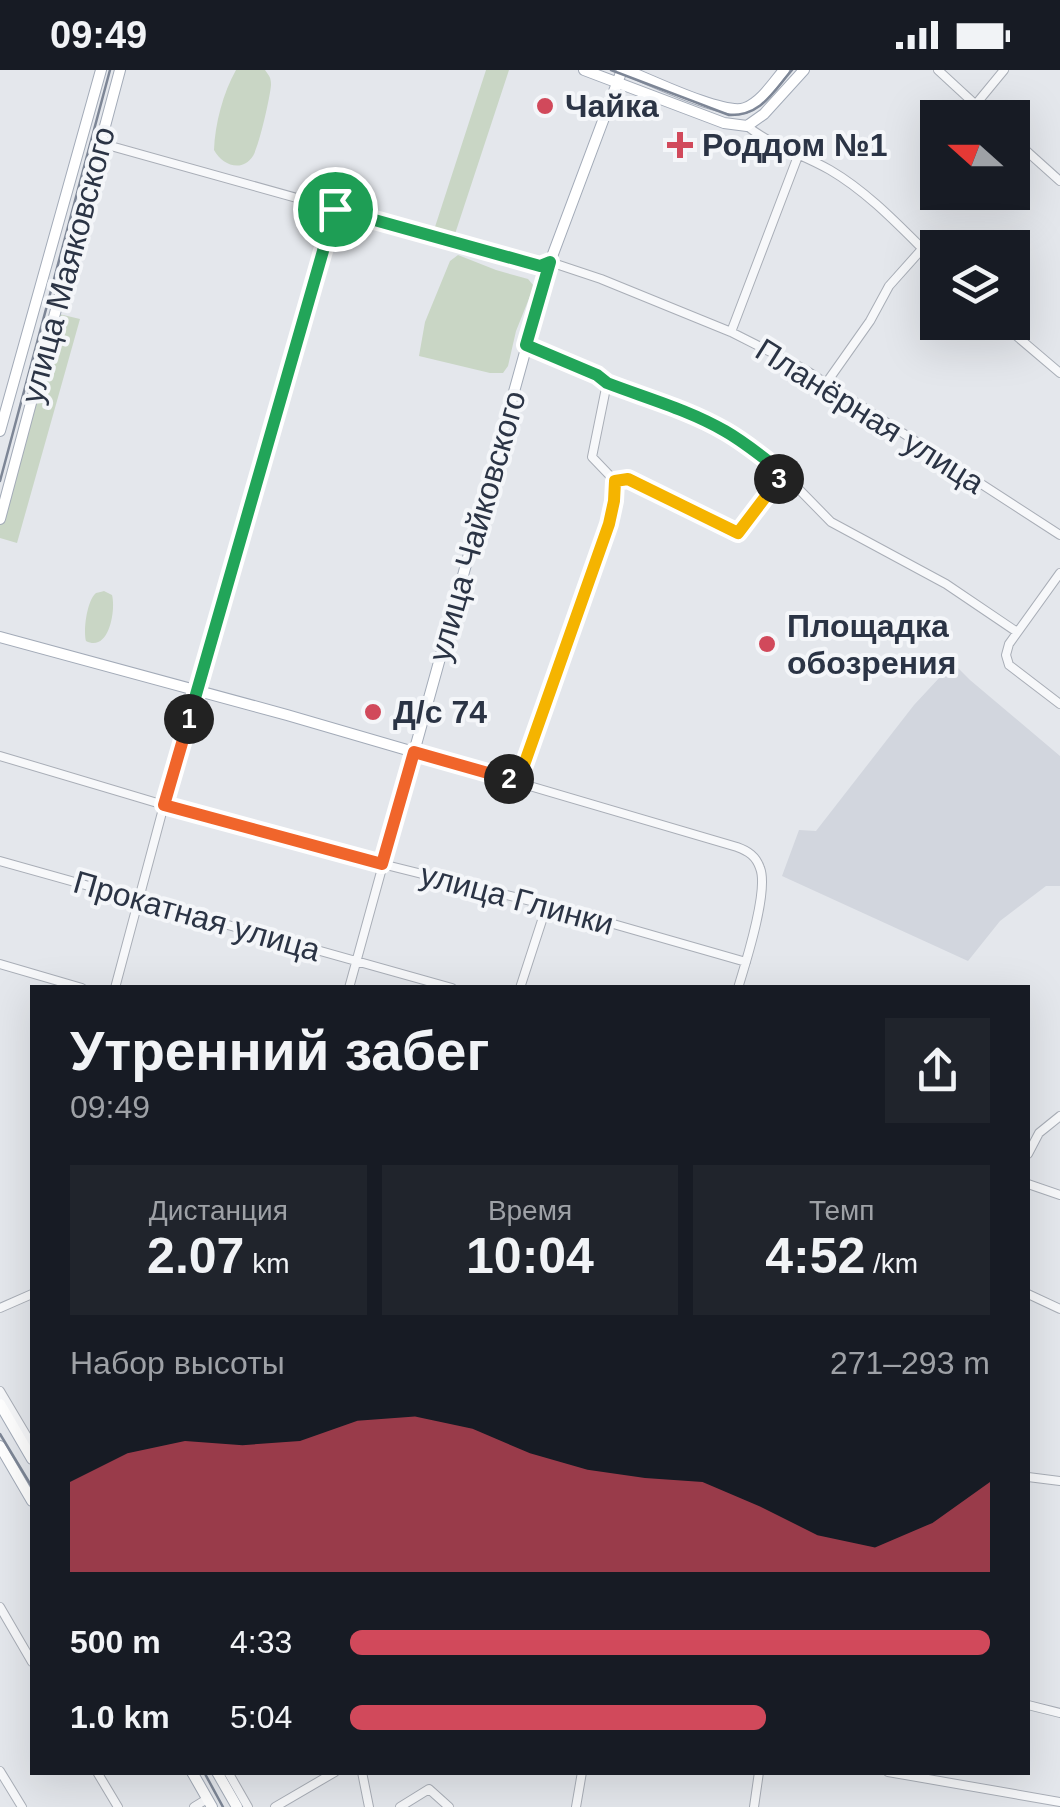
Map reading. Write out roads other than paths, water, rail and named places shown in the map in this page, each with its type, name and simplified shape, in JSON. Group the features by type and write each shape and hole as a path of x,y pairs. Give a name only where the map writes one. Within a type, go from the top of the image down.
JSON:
{"main road":[{"name":"улица Маяковского","path":"0,431 101,70"},
{"name":"улица Маяковского","path":"0,519 120,70"},
{"path":"584,70 724,123 747,126 764,114 804,70"},
{"path":"624,70 736,111 755,103 784,70"},
{"name":"улица Чайковского","path":"414,752 550,262 624,70"},
{"path":"0,636 414,752"},
{"path":"0,1404 30,1456"},
{"path":"0,1446 30,1498"},
{"path":"194,1775 210,1803"},
{"path":"219,1775 236,1807"}],"street":[{"path":"938,70 972,100"},
{"path":"979,100 1004,70"},
{"path":"747,126 762,138 831,170 920,247"},
{"name":"Планёрная улица","path":"100,144 540,266 550,262 731,332 827,382 1060,535"},
{"path":"1030,154 1060,181"},
{"path":"731,332 798,156"},
{"path":"115,985 335,209"},
{"path":"827,382 870,321 888,286 920,251"},
{"path":"1022,340 1060,372"},
{"path":"526,345 607,383 704,420 748,445 783,473 831,522 946,584 1017,632"},
{"path":"518,782 609,524 615,481 592,457 607,383"},
{"path":"615,481 628,479 738,533 783,473"},
{"path":"1060,572 1008,644 1006,655 1010,665 1060,704"},
{"path":"414,752 746,850 760,866 763,885 739,985"},
{"name":"улица Чайковского","path":"350,985 414,752"},
{"name":"улица Глинки","path":"0,756 164,805 547,904 746,962"},
{"name":"Прокатная улица","path":"0,860 356,960 426,984"},
{"path":"521,985 547,904"},
{"path":"0,964 72,985"},
{"path":"1030,1150 1040,1132 1060,1116"},
{"path":"1030,1185 1060,1196"},
{"path":"0,1308 30,1295"},
{"path":"1030,1295 1060,1308"},
{"path":"0,1391 30,1442"},
{"path":"1030,1477 1060,1480"},
{"path":"0,1607 30,1659"},
{"path":"1030,1706 1060,1713"},
{"path":"0,1770 22,1807"},
{"path":"99,1775 118,1807"},
{"path":"230,1775 248,1807"},
{"path":"274,1807 329,1775"},
{"path":"363,1775 368,1806"},
{"path":"576,1807 581,1775"},
{"path":"754,1807 759,1775"},
{"path":"910,1775 1060,1802"},
{"path":"400,1807 429,1789 449,1807"},
{"path":"194,1807 210,1803"}],"tram line":[{"path":"0,481 110,70"},
{"path":"611,70 729,115 758,107 792,70"},
{"path":"0,1434 30,1484"},
{"path":"206,1775 223,1807"}],"place":[{"name":"Чайка","path":"545,106"},
{"name":"Роддом №1","path":"680,145"},
{"name":"Площадка обозрения","path":"767,644"},
{"name":"Д/с 74","path":"373,712"}]}
